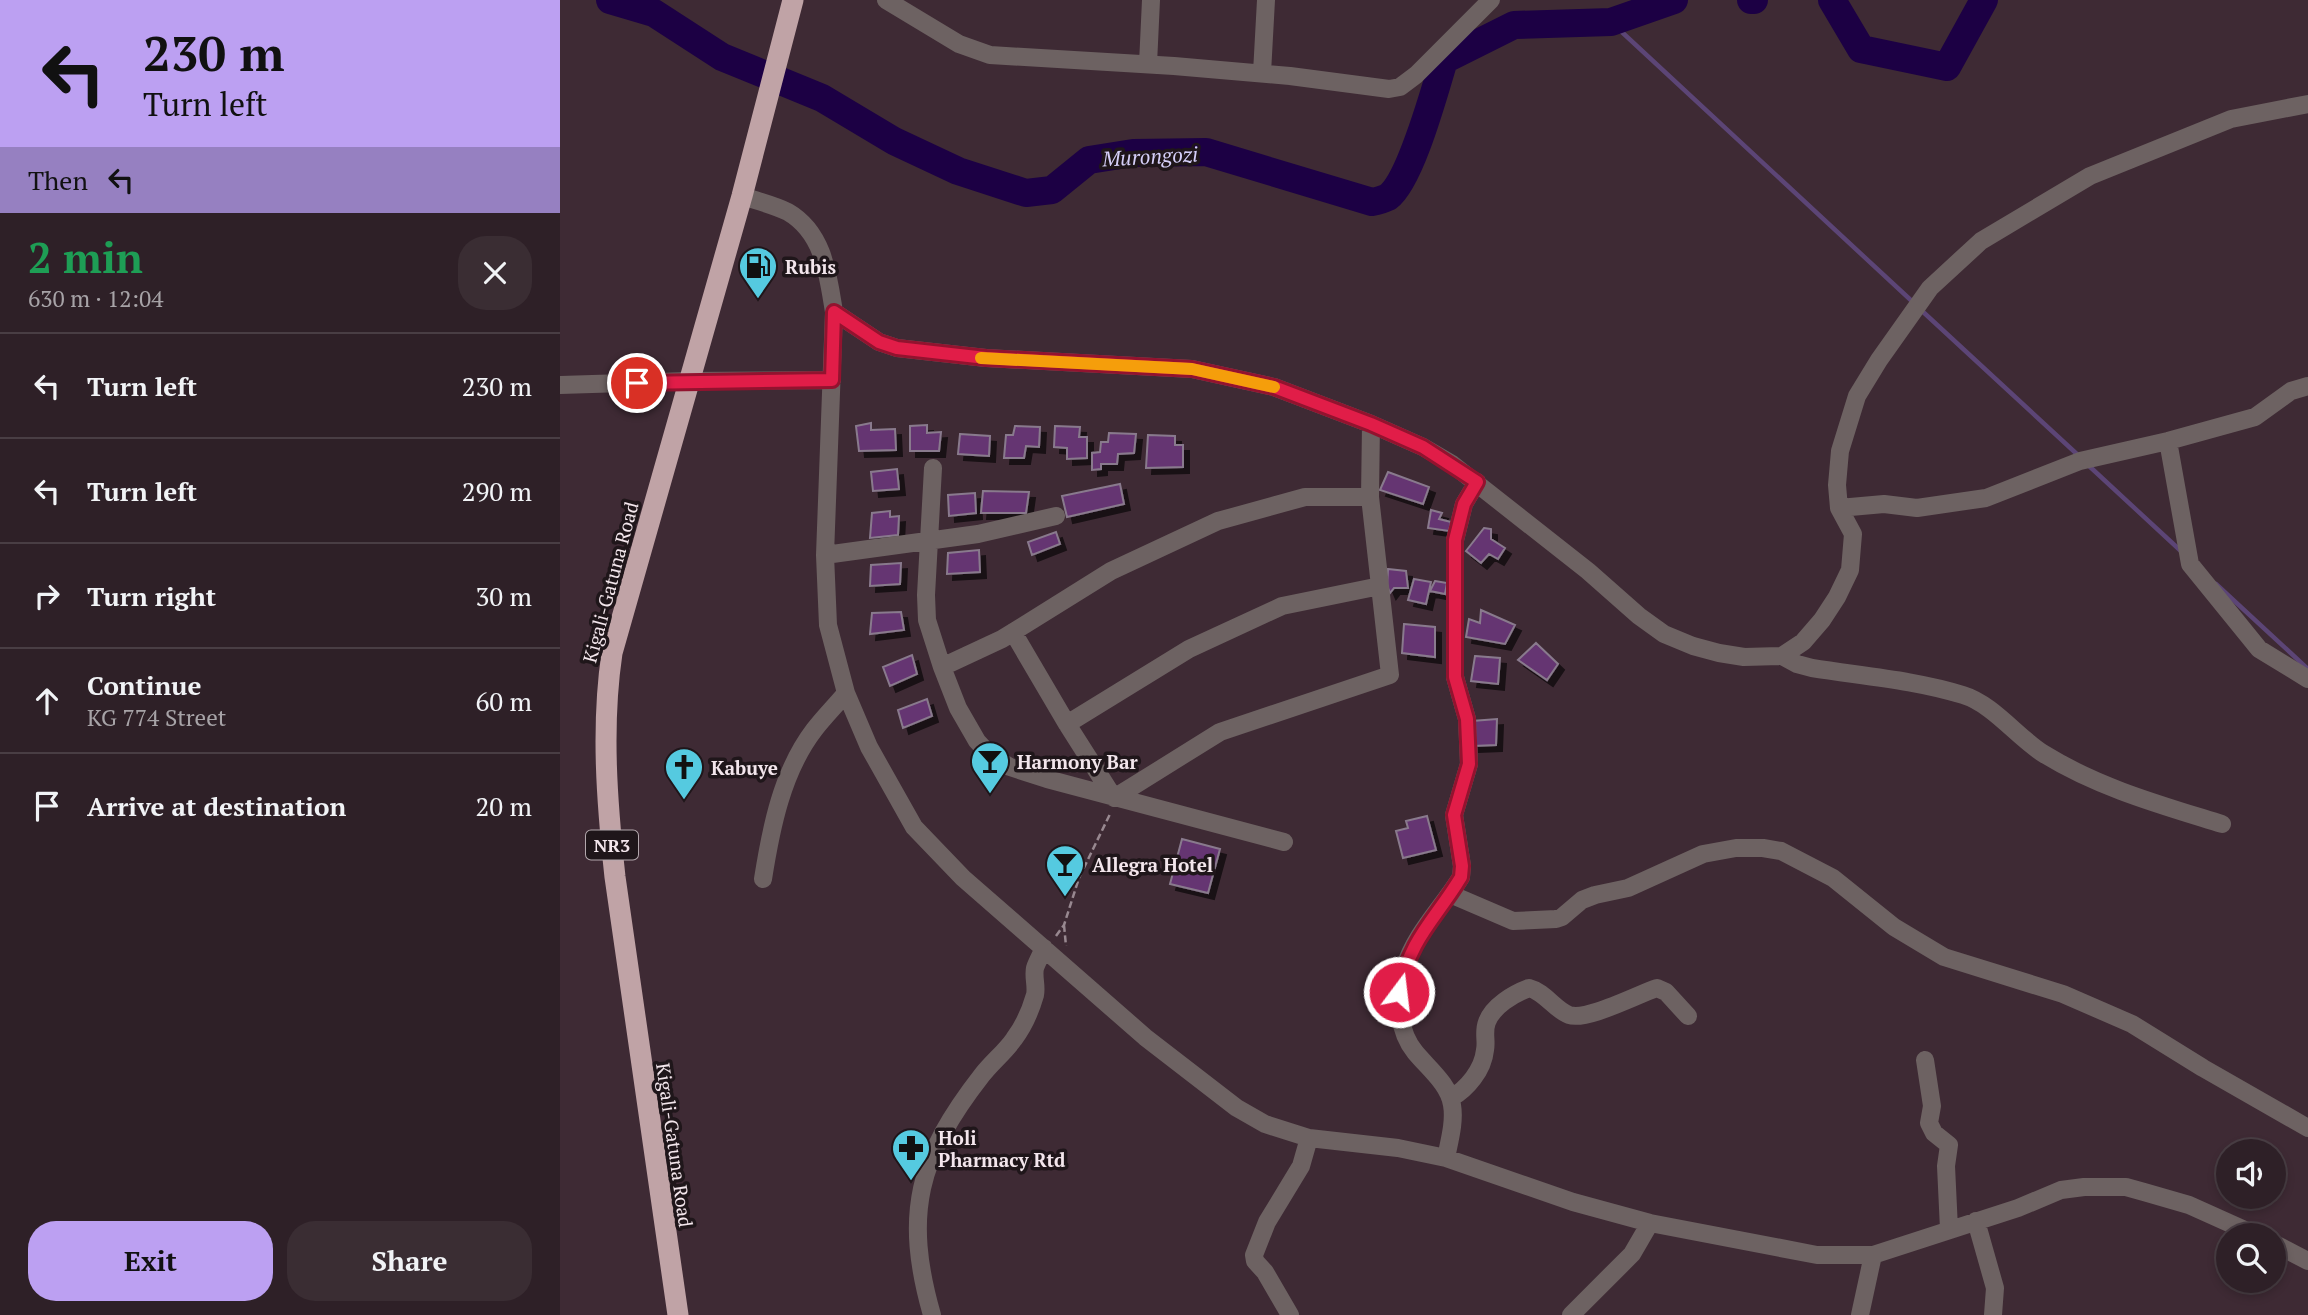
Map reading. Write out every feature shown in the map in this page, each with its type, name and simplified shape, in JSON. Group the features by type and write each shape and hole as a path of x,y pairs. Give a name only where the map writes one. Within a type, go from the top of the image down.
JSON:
{"highway":[{"name":"Kigali-Gatuna Road","path":"678,1315 615,877 608,810 606,694 612,653 742,196 793,0"}],"street":[{"path":"886,0 959,44 990,55 1262,73 1389,89 1401,87 1416,75 1491,0"},
{"path":"1148,64 1151,0"},
{"path":"1262,73 1266,0"},
{"path":"1782,656 1803,642 1822,620 1850,570 1853,534 1839,508 1837,485 1840,451 1857,396 1930,288 1982,241 2090,176 2231,119 2308,104"},
{"path":"742,196 785,211 809,229 820,244 830,283 834,312 825,555 828,625 846,693 869,747 914,827 963,878 1145,1037 1237,1108 1265,1124 1309,1138 1398,1148 1446,1158 1573,1202 1650,1223 1833,1256 1873,1255 2018,1208 2061,1190 2084,1187 2126,1187 2189,1205 2229,1223"},
{"path":"834,312 879,342 897,348 986,358 1192,369 1274,387 1423,447 1477,482 1664,634 1693,646 1731,655 1782,656 1812,668 1924,685 1962,694 1976,700 2041,752 2077,773 2132,796 2222,824"},
{"path":"560,385 832,380"},
{"path":"1839,508 1885,504 1917,508 1986,498 2080,461 2255,417 2291,391 2308,386"},
{"path":"1114,797 1220,732 1390,675 1370,497 1371,424"},
{"path":"2168,441 2190,564 2259,649 2308,679"},
{"path":"933,468 927,620 958,708 977,741 990,755 1010,767 1284,842"},
{"path":"1446,1158 1453,1115 1451,1098 1435,1073 1413,1050 1401,1019 1399,992 1405,966 1421,933 1461,877 1462,866 1454,815 1469,764 1467,719 1455,677 1455,540 1464,504 1477,482"},
{"path":"942,667 1013,632 1111,571 1218,521 1305,497 1370,497"},
{"path":"825,555 978,534 1056,516"},
{"path":"1067,724 1189,649 1282,606 1380,586"},
{"path":"1013,632 1114,797"},
{"path":"763,879 770,835 799,754 814,730 846,693"},
{"path":"1450,894 1513,921 1556,919 1582,900 1628,888 1703,854 1736,848 1781,851 1833,878 1894,927 1944,957 2063,994 2132,1024 2308,1128"},
{"path":"932,1315 920,1276 918,1212 922,1180 935,1146 957,1108 1014,1038 1024,1020 1035,993 1035,970 1044,948"},
{"path":"1451,1098 1468,1086 1481,1064 1485,1051 1487,1022 1494,1010 1529,988 1536,990 1562,1011 1581,1017 1657,988 1666,992 1688,1017"},
{"path":"1925,1059 1932,1106 1929,1123 1934,1133 1949,1145 1946,1166 1949,1229"},
{"path":"1290,1315 1265,1272 1255,1261 1254,1255 1267,1222 1301,1166 1309,1138"},
{"path":"1976,1221 1995,1288 1993,1315"},
{"path":"1571,1315 1632,1254 1650,1223"},
{"path":"2286,1250 2308,1261"},
{"path":"1860,1315 1873,1255"}],"path":[{"path":"1044,948 1063,925 1079,878 1110,815 1114,797"}],"building":[{"path":"871,423 871,430 895,429 896,450 859,451 856,426"},
{"path":"927,425 927,433 941,432 939,451 910,451 910,426"},
{"path":"1015,426 1040,427 1039,447 1026,446 1024,458 1004,458 1006,435 1013,435"},
{"path":"1055,426 1080,427 1079,437 1087,437 1087,458 1067,459 1067,448 1054,447"},
{"path":"1109,433 1136,434 1134,453 1118,454 1117,464 1101,464 1101,469 1092,470 1092,453 1100,452 1101,442 1108,442"},
{"path":"960,434 990,436 989,456 958,454"},
{"path":"1148,435 1175,436 1175,445 1183,445 1183,467 1146,468"},
{"path":"897,469 899,489 873,491 871,472"},
{"path":"1388,472 1429,487 1423,504 1380,490"},
{"path":"1120,484 1124,504 1067,517 1062,496"},
{"path":"983,491 1029,492 1026,513 981,513"},
{"path":"975,493 976,513 949,516 948,495"},
{"path":"1431,510 1442,513 1439,519 1451,522 1449,531 1428,528"},
{"path":"890,511 890,517 899,516 898,535 870,538 872,513"},
{"path":"1484,528 1491,529 1491,539 1505,548 1498,559 1489,554 1481,563 1466,551"},
{"path":"1056,532 1060,544 1032,555 1028,542"},
{"path":"979,550 980,572 947,574 948,553"},
{"path":"901,563 900,584 870,586 871,565"},
{"path":"1388,569 1406,571 1408,588 1394,588 1390,593 1387,586"},
{"path":"1414,579 1431,582 1426,604 1408,600"},
{"path":"1435,581 1447,583 1445,594 1430,591"},
{"path":"1481,610 1515,625 1505,644 1466,637 1469,619 1480,623"},
{"path":"901,612 904,630 870,634 872,613"},
{"path":"1404,624 1435,627 1435,657 1402,653"},
{"path":"1536,643 1558,664 1547,680 1518,660"},
{"path":"912,655 917,674 890,686 883,667"},
{"path":"1475,656 1500,658 1498,684 1471,681"},
{"path":"927,699 932,716 903,728 898,710"},
{"path":"1497,719 1496,745 1473,746 1472,721"},
{"path":"1427,816 1436,850 1403,858 1396,831 1408,828 1406,821"},
{"path":"1182,839 1220,849 1208,893 1170,884"}],"waterway":[{"name":"Murongozi","path":"610,0 654,13 722,57 822,98 894,141 958,171 1026,193 1052,190 1089,160 1133,153 1206,152 1372,202 1388,197 1405,173 1444,60 1514,25 1611,22 1674,0"},
{"name":"Murongozi","path":"1832,0 1861,49 1947,67 1984,0"},
{"path":"1611,22 1915,304"},
{"path":"1921,310 2079,456"},
{"path":"2088,465 2182,552"},
{"path":"2216,584 2308,669"}],"slow traffic":[{"path":"981,358 1064,360 1192,369 1274,387"}],"place":[{"name":"Rubis","path":"758,300"},
{"name":"Harmony Bar","path":"990,795"},
{"name":"Kabuye","path":"684,801"},
{"name":"Allegra Hotel","path":"1065,898"},
{"name":"Holi Pharmacy Rtd","path":"911,1182"}],"route":[{"path":"637,383 832,380 834,312 879,342 897,348 986,358 1064,360 1192,369 1274,387 1423,447 1477,482 1464,504 1455,540 1455,677 1467,719 1469,764 1454,815 1462,866 1461,877 1421,933 1405,966 1399,992"}]}
